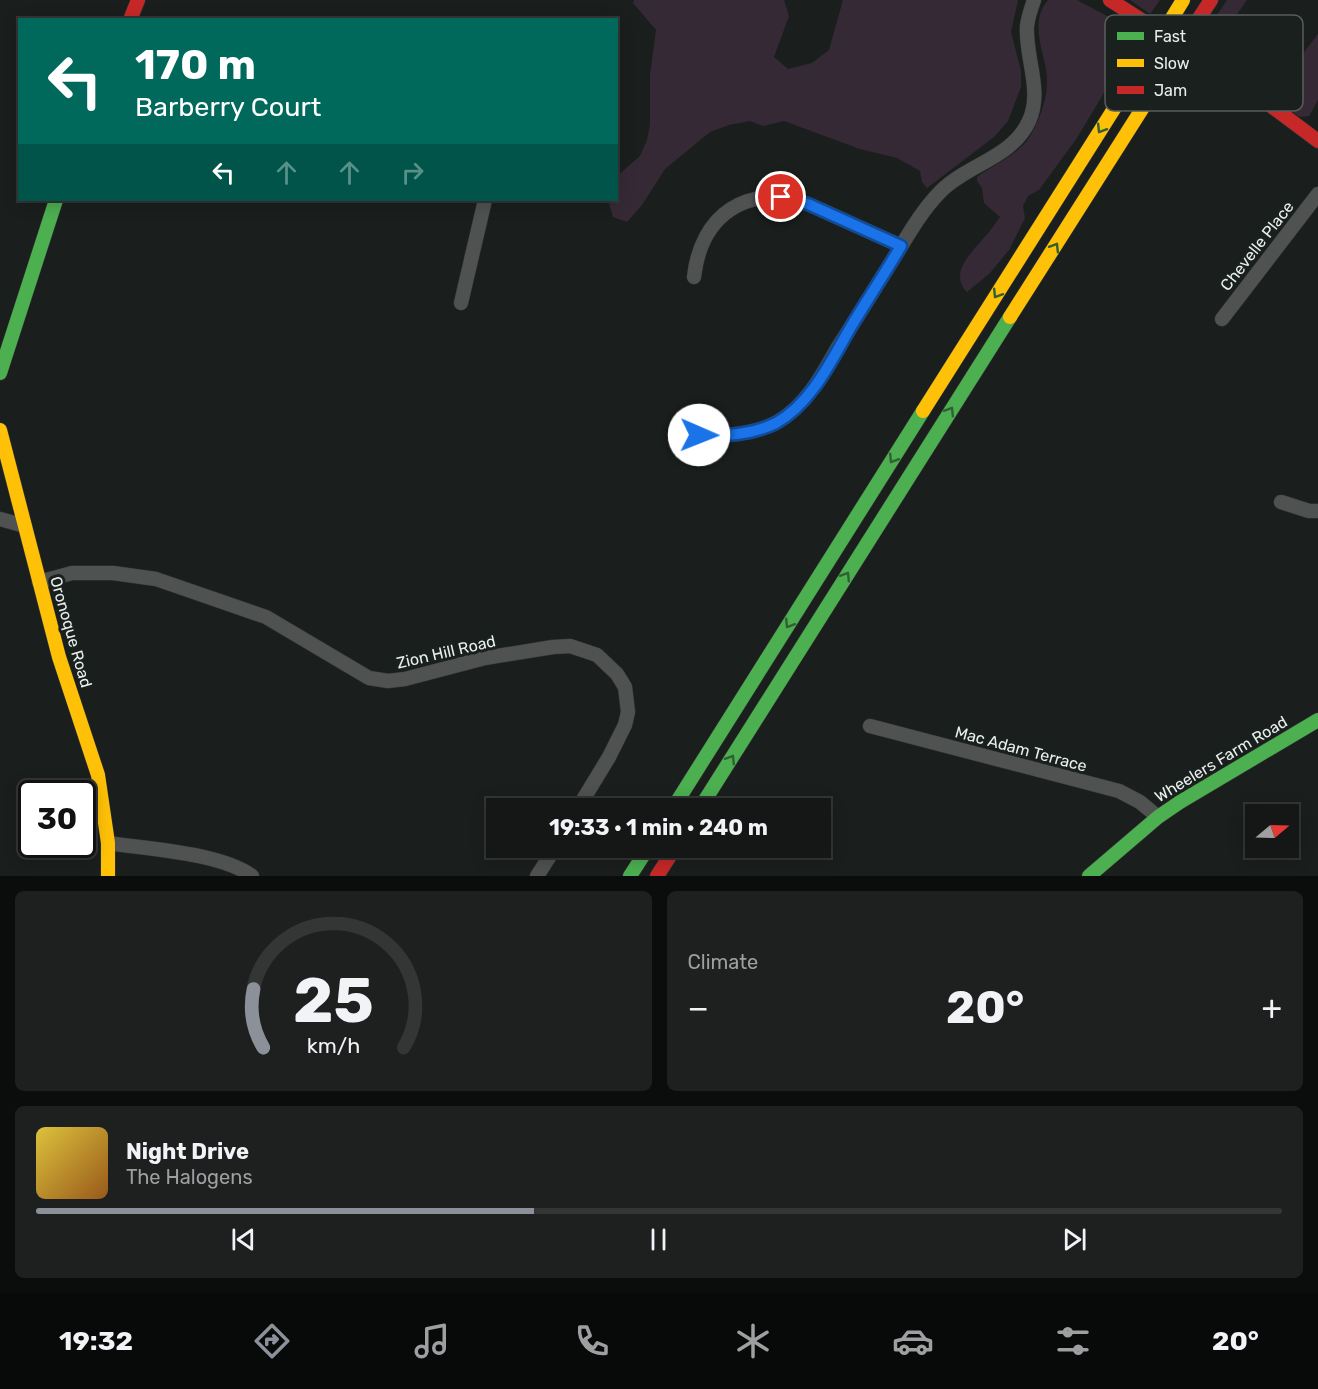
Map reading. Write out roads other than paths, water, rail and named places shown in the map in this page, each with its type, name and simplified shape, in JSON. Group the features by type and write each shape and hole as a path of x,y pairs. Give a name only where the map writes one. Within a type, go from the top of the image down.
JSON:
{"main road":[{"path":"131,18 138,0"},
{"path":"1110,0 1134,15"},
{"path":"1174,15 1183,0"},
{"path":"1201,15 1210,0"},
{"path":"679,798 1113,111"},
{"path":"706,798 1140,111"},
{"path":"1279,111 1318,141"},
{"path":"0,373 56,201"},
{"name":"Oronoque Road","path":"0,430 59,657 98,775 108,843 108,876"},
{"name":"Wheelers Farm Road","path":"1089,876 1158,818 1216,778 1318,720"},
{"path":"630,876 642,858"},
{"path":"657,876 669,858"}],"street":[{"path":"699,435 730,435 761,429 776,422 800,405 822,375 901,246 942,190 1010,146 1029,121 1034,106 1035,89 1027,27 1034,0"},
{"name":"Chevelle Place","path":"1222,319 1318,194"},
{"path":"694,277 699,248 715,223 741,204 768,197 795,199 901,246"},
{"path":"461,303 485,201"},
{"path":"1281,502 1300,509 1318,511"},
{"path":"0,519 25,526"},
{"name":"Zion Hill Road","path":"39,582 72,573 113,573 156,579 267,617 369,678 388,681 485,658 553,647 570,646 583,649 597,655 617,674 625,687 628,712 625,725 609,757 584,798"},
{"name":"Mac Adam Terrace","path":"870,726 1119,791 1140,802 1158,818"},
{"path":"108,843 218,860 240,867 252,876"},
{"path":"537,876 549,858"}]}
